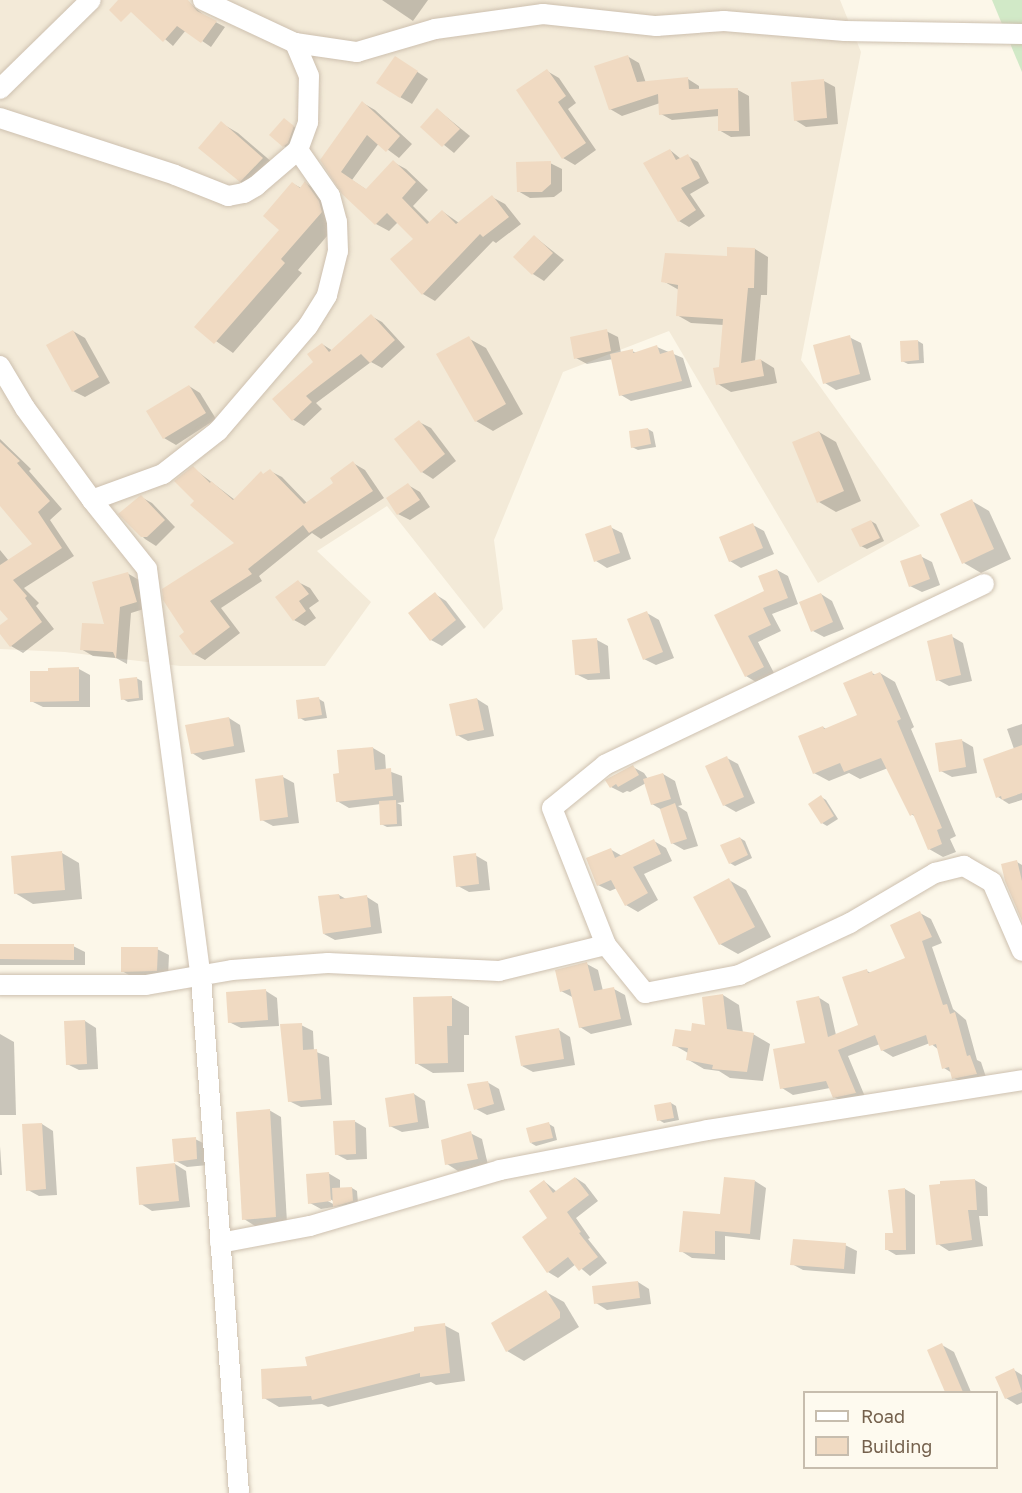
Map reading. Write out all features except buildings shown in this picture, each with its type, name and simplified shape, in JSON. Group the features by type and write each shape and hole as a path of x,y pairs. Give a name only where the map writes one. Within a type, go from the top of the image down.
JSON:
{"street":[{"path":"0,89 90,0"},
{"path":"203,0 295,43 357,52 435,29 543,14 656,26 724,21 845,31 1022,34"},
{"path":"0,118 175,175 228,196 244,193 256,186 298,150 308,122 309,76 295,43"},
{"path":"92,500 163,474 218,431 308,326 327,295 338,251 337,222 330,196 298,150"},
{"path":"0,366 25,408 92,500 147,569 201,978 239,1493"},
{"path":"984,584 605,765 552,808 606,945 645,993 740,975 850,923 935,873 964,866 992,882 1022,951"},
{"path":"0,984 146,985 201,978 232,970 328,963 499,971 606,945"},
{"path":"220,1243 310,1226 500,1170 707,1130 1022,1080"}],"shaded area":[{"path":"0,0 840,0 861,52 801,360 920,526 818,583 669,331 563,372 494,540 503,609 484,629 387,506 317,551 371,602 325,666 180,666 65,652 0,649"}],"green space":[{"path":"992,0 1022,0 1022,72"}]}
